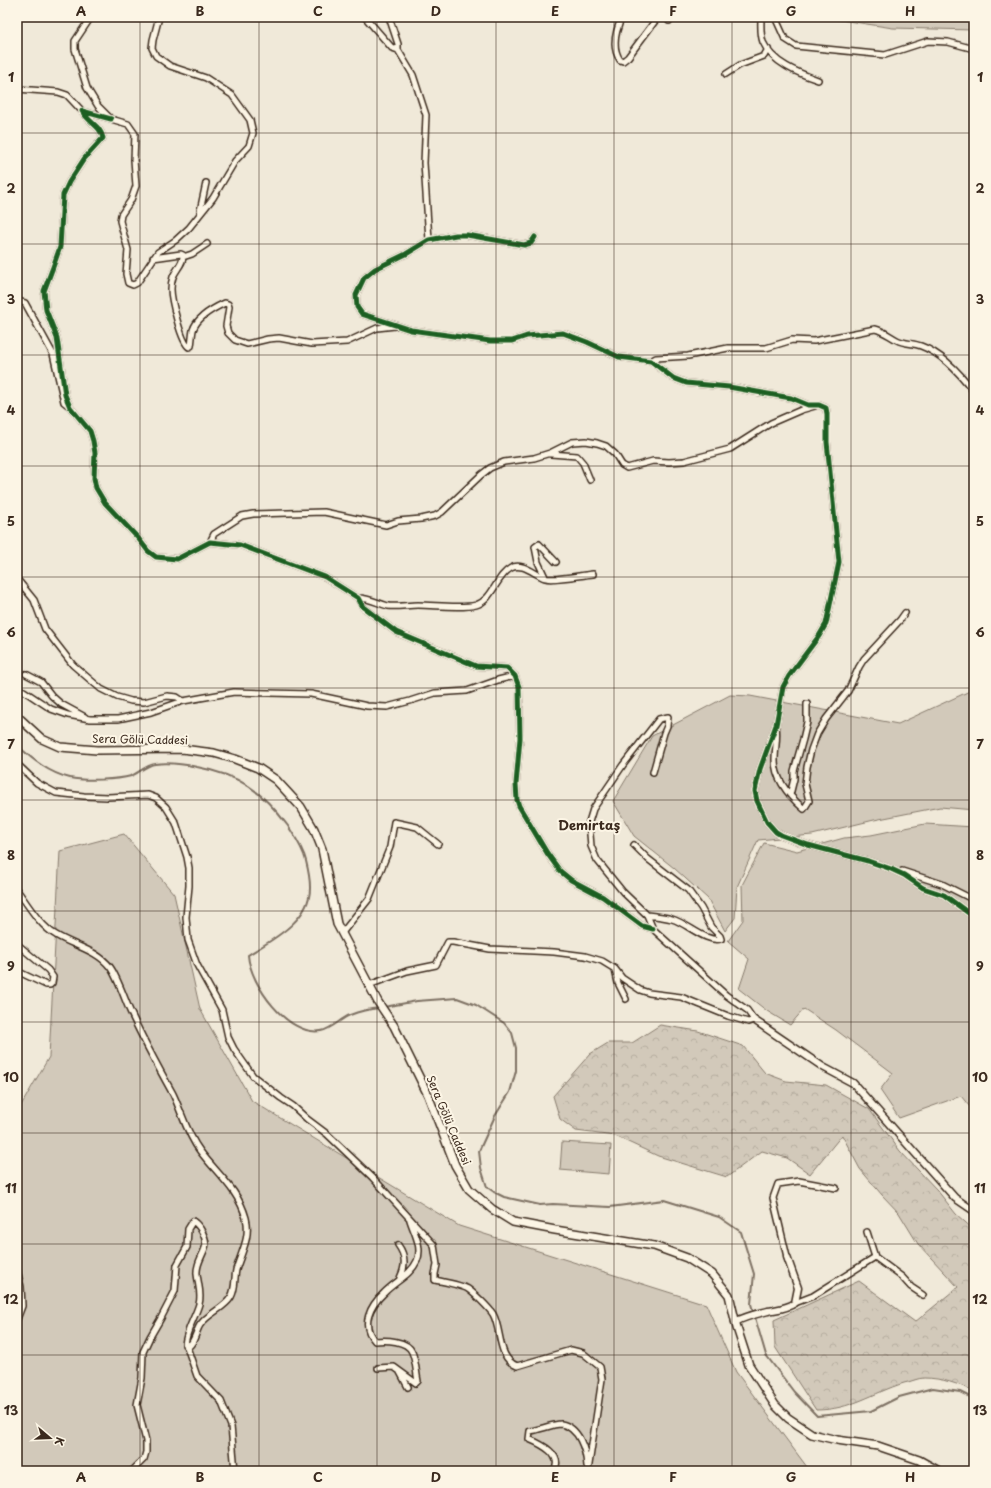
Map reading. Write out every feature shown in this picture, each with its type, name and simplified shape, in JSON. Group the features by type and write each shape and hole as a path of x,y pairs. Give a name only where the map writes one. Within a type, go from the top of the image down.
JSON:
{"main road":[{"name":"Sera Gölü Caddesi","path":"17,716 42,739 60,746 97,750 182,749 221,755 258,768 276,780 301,807 314,829 322,850 337,924 378,1002 394,1026 428,1095 455,1165 469,1189 492,1209 513,1222 654,1246 687,1258 712,1274 729,1295 735,1322 749,1365 775,1405 788,1418 812,1434 836,1440 878,1446 919,1460 939,1471"}],"street":[{"path":"91,17 75,41 75,49 87,88 98,106 111,119"},
{"path":"82,111 128,124 136,134 134,160 136,186 131,200 121,215 120,221 128,250 126,274 128,284 133,285 137,283 158,252 176,240 189,228 213,198 235,161 249,146 253,132 250,120 232,95 206,78 170,66 156,56 152,48 159,17"},
{"path":"365,17 392,48 398,50"},
{"path":"389,17 398,44 398,50 413,75 426,115 424,163 429,240"},
{"path":"622,17 616,29 615,39 617,55 620,60 628,57 658,17"},
{"path":"761,17 763,42 773,56 795,71 818,80"},
{"path":"775,17 785,39 796,46 885,55 928,41 948,42 974,49"},
{"path":"726,74 740,65 764,56 768,49"},
{"path":"17,89 58,92 67,95 86,117 101,130 103,138 84,159 68,182 63,195 60,247 44,291 46,310 57,338 65,395 70,407"},
{"path":"200,214 206,183"},
{"path":"535,237 531,243 524,245 467,235 456,235 429,240 406,254 374,269 364,278 356,295 357,307 362,314 411,330 490,341 512,341 527,336 563,333 619,357 651,361 673,378 686,383 729,387 791,398 808,405 819,405 826,408 827,442 839,562 826,624 819,636 789,676 783,687 776,725 760,768 755,791 757,801 767,822 781,836 808,845 868,860 891,869 904,875 923,888 944,895 974,917"},
{"path":"153,258 180,254 183,257 192,254 207,244"},
{"path":"183,257 182,262 177,268 173,277 171,289 180,331 185,345 189,347 191,346 194,328 198,321 225,303 228,304 229,307 226,326 228,333 236,340 247,344 279,338 312,344 348,342 376,328 398,326"},
{"path":"17,301 25,303 53,354 64,402 85,423 90,431 93,441 94,478 96,488 105,503 138,538 148,551 156,557 177,559 210,542 240,545 257,550 325,577 358,598 363,607 396,632 476,666 507,668 515,676 519,687 520,738 516,784 519,806 547,853 560,871 571,880 603,897 642,926 653,929"},
{"path":"651,361 656,358 688,356 728,348 766,348 792,340 814,341 875,329 884,331 898,340 920,346 934,352 964,378 974,392"},
{"path":"210,542 214,534 242,516 253,514 324,512 386,525 398,521 435,516 442,512 480,475 490,468 504,462 550,454 572,442 586,441 606,446 615,454 622,465 627,468 652,461 684,461 730,449 771,423 801,410 819,405"},
{"path":"550,454 577,456 590,480"},
{"path":"545,578 538,562 535,547 539,544 556,562"},
{"path":"358,598 366,598 388,606 476,605 484,600 501,577 510,568 519,566 545,578 593,574"},
{"path":"17,578 34,600 45,629 73,665 101,689 117,697 131,701 144,702 167,696 177,697 183,701"},
{"path":"776,725 778,734 776,768 782,784 790,795 804,809 809,801 805,784 808,758 817,734 826,719 845,695 864,659 905,613"},
{"path":"26,674 41,682 52,696 61,704 90,719"},
{"path":"17,689 24,691 51,709 68,715 90,719 118,720 151,712 183,701 234,692 311,694 367,706 387,707 434,693 467,691 498,680 515,676"},
{"path":"790,795 794,779 795,766 804,739 807,704"},
{"path":"653,772 667,726 668,717 659,719 623,765 593,809 589,822 591,846 597,860 623,892 647,915 653,929 726,995 746,1010 754,1020 823,1067 854,1083 955,1198 974,1211"},
{"path":"17,764 38,783 56,793 108,797 148,795 156,798 166,808 176,823 189,868 190,886 186,917 188,940 197,965 222,1010 228,1037 234,1049 253,1076 327,1134 372,1177 434,1245 437,1265 435,1280 468,1289 493,1314 505,1356 510,1363 516,1366 571,1350 583,1353 600,1367 602,1379 588,1471"},
{"path":"342,933 370,899 390,847 394,822 417,827 438,844"},
{"path":"634,845 648,859 688,890 701,908 711,927 721,939 717,940 705,936 673,919 647,915"},
{"path":"891,869 934,881 974,900"},
{"path":"17,890 43,924 55,935 99,956 111,968 132,1018 173,1096 191,1138 200,1152 227,1181 236,1194 246,1218 248,1230 236,1271 235,1289 231,1298 201,1323 195,1333 193,1342 187,1347"},
{"path":"369,985 407,970 436,965 448,942 453,942 490,949 554,952 585,956 602,962 614,969 622,978 640,990 649,993 681,997 728,1016 748,1022 754,1020"},
{"path":"17,944 48,970 53,977 52,983 50,985 46,985 17,971"},
{"path":"614,969 618,983 626,999"},
{"path":"795,1303 798,1288 787,1258 773,1198 778,1184 799,1181 836,1188"},
{"path":"378,1368 394,1367 417,1383 418,1381 412,1351 402,1343 384,1340 375,1341 370,1335 367,1327 368,1317 383,1293 408,1274 417,1261 419,1245 409,1217"},
{"path":"132,1471 144,1459 146,1452 146,1441 137,1405 142,1378 143,1352 175,1291 177,1265 187,1247 188,1229 193,1221 198,1225 204,1236 206,1246 199,1258 197,1272 201,1296 185,1339 185,1345 197,1376 221,1401 231,1426 235,1471"},
{"path":"867,1232 875,1257 911,1287 923,1294"},
{"path":"398,1245 403,1252 405,1260 404,1269 400,1279"},
{"path":"735,1322 745,1317 784,1309 813,1296 875,1257"},
{"path":"17,1269 21,1287 22,1306 17,1319"},
{"path":"400,1372 408,1387"},
{"path":"554,1471 556,1469 556,1460 550,1451 529,1439 530,1431 559,1424 570,1427 580,1439 587,1458 588,1471"}],"green space":[{"path":"821,17 974,17 974,30 893,28"},
{"path":"974,689 974,810 940,807 874,820 812,835 758,840 737,887 735,918 725,931 708,899 674,868 634,836 613,801 652,736 730,695 750,696 898,724"},
{"path":"925,824 974,827 974,1112 961,1096 899,1118 880,1090 893,1073 836,1030 804,1009 790,1025 767,1011 739,989 749,959 728,941 743,920 742,885 764,843 797,851 844,838 871,835"},
{"path":"124,834 174,894 200,1009 252,1101 459,1226 706,1304 736,1372 810,1471 17,1471 17,1110 49,1057 60,851"},
{"path":"660,1025 698,1031 743,1046 765,1073 786,1081 826,1085 869,1109 900,1151 937,1190 956,1214 974,1230 974,1391 944,1380 922,1378 892,1387 851,1404 829,1409 816,1410 775,1347 774,1320 859,1281 915,1322 958,1287 918,1244 899,1213 860,1169 842,1135 810,1174 787,1158 762,1151 727,1177 658,1156 615,1136 576,1131 560,1119 553,1096 590,1054 608,1043 632,1043"},
{"path":"562,1142 611,1145 609,1174 560,1170"}],"waterway":[{"path":"17,745 29,756 48,769 70,778 92,780 125,777 134,775 152,765 171,763 212,770 249,786 269,803 296,838 305,856 310,884 309,899 297,919 278,936 248,955 250,967 263,993 284,1017 296,1026 308,1031 325,1030 350,1015 365,1010 380,1008"},
{"path":"384,1007 417,1001 457,998 476,1005 504,1023 512,1033 516,1048 516,1071 510,1092 495,1116 479,1151 481,1168 487,1187 494,1192 504,1197 540,1205 553,1204 610,1207 664,1200 719,1217 741,1232 754,1274 751,1304 766,1355 794,1392 817,1416 871,1411 899,1397 933,1388 960,1392 974,1399"}],"cycle path":[{"path":"111,119 82,111 97,127 103,138 84,159 69,182 63,195 60,247 44,291 46,310 57,338 65,395 70,407 90,431 95,453 94,478 96,488 105,503 138,538 148,551 156,557 177,559 210,542 240,545 325,577 358,598 363,607 396,632 476,666 507,668 515,676 519,687 520,738 516,784 519,806 547,853 560,871 571,880 603,897 642,926 653,929"},
{"path":"535,237 531,243 524,245 467,235 456,235 429,240 406,254 375,269 364,278 356,295 357,307 362,314 411,330 490,341 512,341 527,336 563,333 619,357 651,361 673,378 686,383 729,387 791,398 808,405 819,405 826,408 827,442 839,562 826,624 819,636 789,676 783,687 776,725 760,769 755,791 757,801 767,822 776,832 781,835 808,845 868,861 891,869 904,875 923,888 944,895 974,917"}],"district":[{"name":"Demirtaş","path":"589,824"}]}
